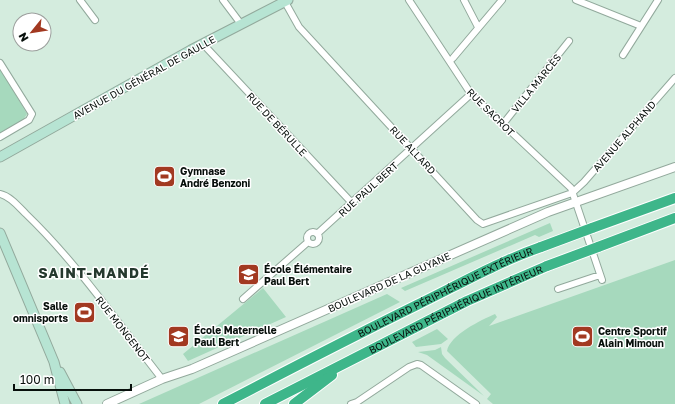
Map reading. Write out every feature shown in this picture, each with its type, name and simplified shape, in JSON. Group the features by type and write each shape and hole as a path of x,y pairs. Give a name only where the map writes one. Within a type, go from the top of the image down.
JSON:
{"highway":[{"name":"BOULEVARD PÉRIPHÉRIQUE EXTÉRIEUR","path":"223,404 454,286 527,252 675,198"},
{"name":"BOULEVARD PÉRIPHÉRIQUE INTÉRIEUR","path":"265,404 467,301 547,266 675,218"},
{"path":"294,404 350,360"}],"main road":[{"name":"AVENUE DU GÉNÉRAL DE GAULLE","path":"0,157 203,44 287,1"},
{"path":"0,233 54,362 77,404"},
{"path":"54,362 65,404"}],"street":[{"path":"80,0 95,20"},
{"path":"223,0 240,24"},
{"name":"RUE SACROT","path":"409,0 471,94 571,188 601,277 558,289"},
{"path":"464,0 478,27"},
{"path":"450,61 502,0"},
{"path":"576,0 641,26"},
{"path":"623,55 658,0"},
{"name":"RUE ALLARD","path":"287,1 299,27 477,220 484,224 572,193"},
{"name":"VILLA MARCÈS","path":"503,124 569,41"},
{"name":"RUE DE BÉRULLE","path":"203,44 352,203"},
{"path":"0,63 32,114 30,120 0,137"},
{"name":"AVENUE ALPHAND","path":"572,193 584,182 675,78"},
{"name":"RUE PAUL BERT","path":"243,299 308,242 307,237 310,233 315,232 317,234 471,94"},
{"name":"BOULEVARD DE LA GUYANE","path":"107,404 162,378 192,369 548,212 675,167"},
{"name":"RUE MONGENOT","path":"0,194 5,195 20,208 50,238 108,308 162,378"},
{"path":"351,404 357,402 413,365 421,365 476,404"}],"green space":[{"path":"0,68 27,114 23,120 0,133"},
{"path":"550,223 553,231 539,237 535,235 405,291 401,288"},
{"name":"Centre Sportif Alain Mimoun","path":"675,260 675,404 493,404 487,399 491,394 447,351 449,345 460,334 474,324 495,314 497,317 489,326"},
{"path":"263,288 286,317 188,361 183,354"},
{"path":"387,294 400,302 199,404 139,404"},
{"path":"437,329 448,339 441,344 416,347 412,342"},
{"path":"441,347 442,354 445,358 484,396 427,355 418,352 435,350"}],"place":[{"name":"Gymnase André Benzoni","path":"165,177"},
{"name":"École Élémentaire Paul Bert","path":"248,275"},
{"name":"Salle omnisports","path":"84,312"},
{"name":"École Maternelle Paul Bert","path":"179,336"},
{"name":"Centre Sportif Alain Mimoun","path":"583,337"}],"district":[{"name":"SAINT-MANDÉ","path":"94,273"}]}
